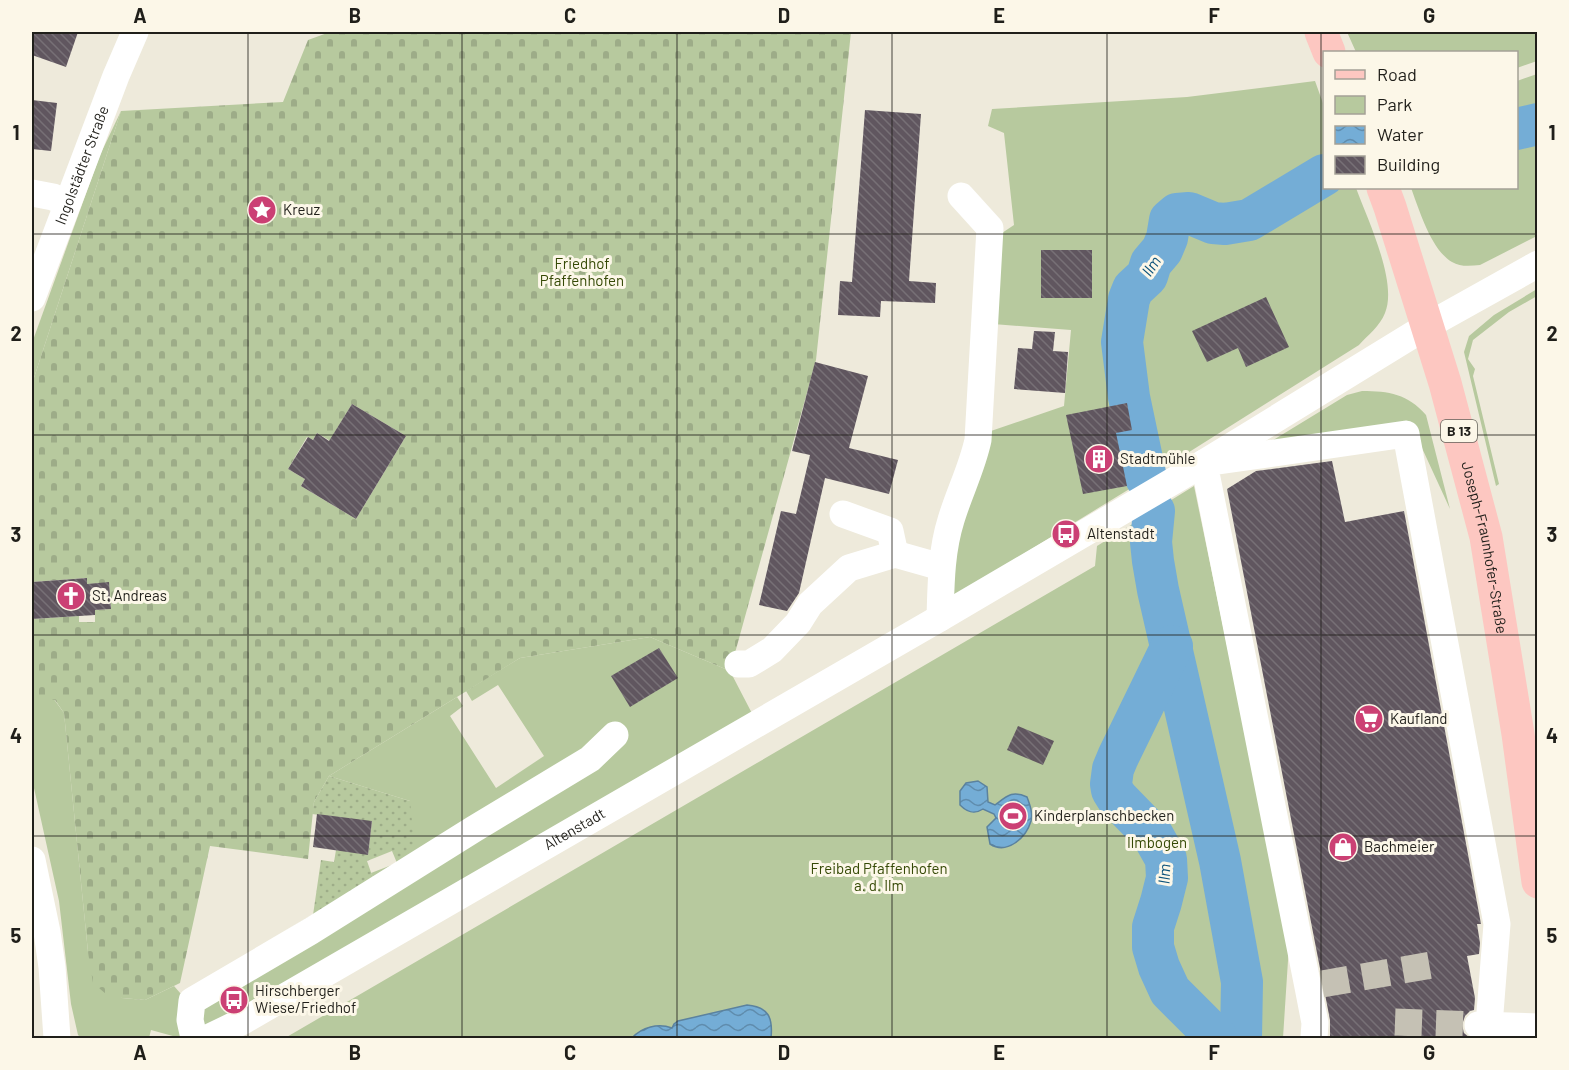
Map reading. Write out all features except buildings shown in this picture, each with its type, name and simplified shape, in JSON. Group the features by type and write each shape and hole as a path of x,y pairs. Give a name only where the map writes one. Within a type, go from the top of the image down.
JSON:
{"main road":[{"path":"1321,32 1329,51"},
{"name":"Joseph-Fraunhofer-Straße","path":"1387,197 1459,432 1486,537 1518,734 1538,882"}],"street":[{"name":"Ingolstädter Straße","path":"32,298 116,76 135,32"},
{"path":"32,193 53,197 67,203"},
{"path":"940,618 941,567 951,520 974,457 980,422 990,228 962,196"},
{"name":"Altenstadt","path":"208,1038 244,1030 1131,504 1204,463 1428,326 1538,264"},
{"path":"1314,1038 1315,985 1204,463 1406,434 1497,924 1485,1030 1538,1027"},
{"path":"843,514 890,531 896,554"},
{"path":"738,664 749,664 772,650 798,624 810,604 849,568 896,554 941,567"},
{"path":"194,1038 190,1020 192,1001 311,931 590,759 615,735"},
{"path":"32,860 52,967 57,1038"}],"green space":[{"name":"Friedhof Pfaffenhofen","path":"330,32 851,32 816,360 730,671 650,637 520,658 329,776 314,802 308,859 210,846 180,983 145,1000 122,998 106,994 93,983 64,713 55,700 34,695 32,689 32,619 79,616 79,622 95,622 95,610 111,609 109,583 87,584 86,578 32,582 32,384 121,111 283,102 308,40","holes":["352,404 406,436 356,519 301,486 305,479 288,469 307,437 313,440 317,433 344,449 333,435"]},
{"path":"1347,32 1537,32 1537,61 1518,68 1518,51 1356,51"},
{"path":"1537,74 1537,236 1480,265 1455,264 1445,256 1432,239 1411,189 1518,189 1518,81"},
{"path":"1315,81 1323,103 1323,189 1356,189 1380,250 1388,285 1385,313 1374,330 1359,345 948,600 948,563 988,432 1064,406 1071,330 993,324 1002,233 1014,225 1004,133 988,126 992,109 1187,97"},
{"path":"121,111 32,384 32,343 100,155"},
{"path":"1537,289 1537,296 1509,312 1473,340 1468,359 1475,369 1473,376 1499,484 1496,486 1464,352 1469,336 1494,315"},
{"path":"1362,391 1381,392 1405,398 1426,415 1450,509 1410,422 1260,448 1347,395"},
{"name":"Freibad Pfaffenhofen a. d. Ilm","path":"1194,486 1289,945 1283,1038 285,1038 1095,566 1097,546"},
{"path":"650,637 730,671 757,723 208,1038 180,1038 151,1030 149,1038 81,1038 78,1035 71,1004 59,901 32,779 32,669 64,713 88,952 122,998 145,1000 174,986 181,994 373,878 371,873 397,863 410,801 329,776 457,697 463,706 450,716 496,788 544,756 498,685 472,701 466,691 520,658"},
{"path":"329,776 410,801 415,853 397,863 392,851 367,861 373,878 313,915 321,860 334,862 336,850 368,854 372,822 312,814 314,802"}],"water":[{"name":"Kinderplanschbecken","path":"978,781 987,787 988,802 995,805 1013,794 1027,797 1031,821 1025,833 1015,843 1003,847 990,844 987,827 996,818 994,814 983,809 971,812 960,805 960,791 966,783"},
{"path":"747,1005 760,1008 768,1015 771,1038 632,1038 640,1031 650,1027 672,1028 678,1021"}],"waterway":[{"name":"Ilm","path":"1518,129 1538,124"},
{"name":"Ilm","path":"1146,478 1129,397 1122,342 1129,299 1133,289 1147,276 1151,263 1162,250 1170,220 1177,214 1189,213 1213,223 1225,224 1249,220 1323,176"},
{"name":"Ilm","path":"1154,511 1151,542 1158,590 1220,861 1242,982 1241,1038"},
{"name":"Ilm","path":"1172,646 1118,757 1113,769 1111,784 1117,798 1152,834 1166,859 1167,878 1153,927 1153,947 1159,967 1170,991 1217,1038"}],"tunnel":[{"path":"1322,984 1443,963"},
{"path":"1395,1022 1478,1025"}],"place":[{"name":"Kreuz","path":"262,210"},
{"name":"Stadtmühle","path":"1099,459"},
{"name":"Altenstadt","path":"1066,534"},
{"name":"St. Andreas","path":"71,596"},
{"name":"Kaufland","path":"1369,719"},
{"name":"Kinderplanschbecken","path":"1013,816"},
{"name":"Bachmeier","path":"1343,847"},
{"name":"Hirschberger Wiese/Friedhof","path":"234,1000"}],"park label":[{"name":"Ilmbogen","path":"1157,843"}]}
